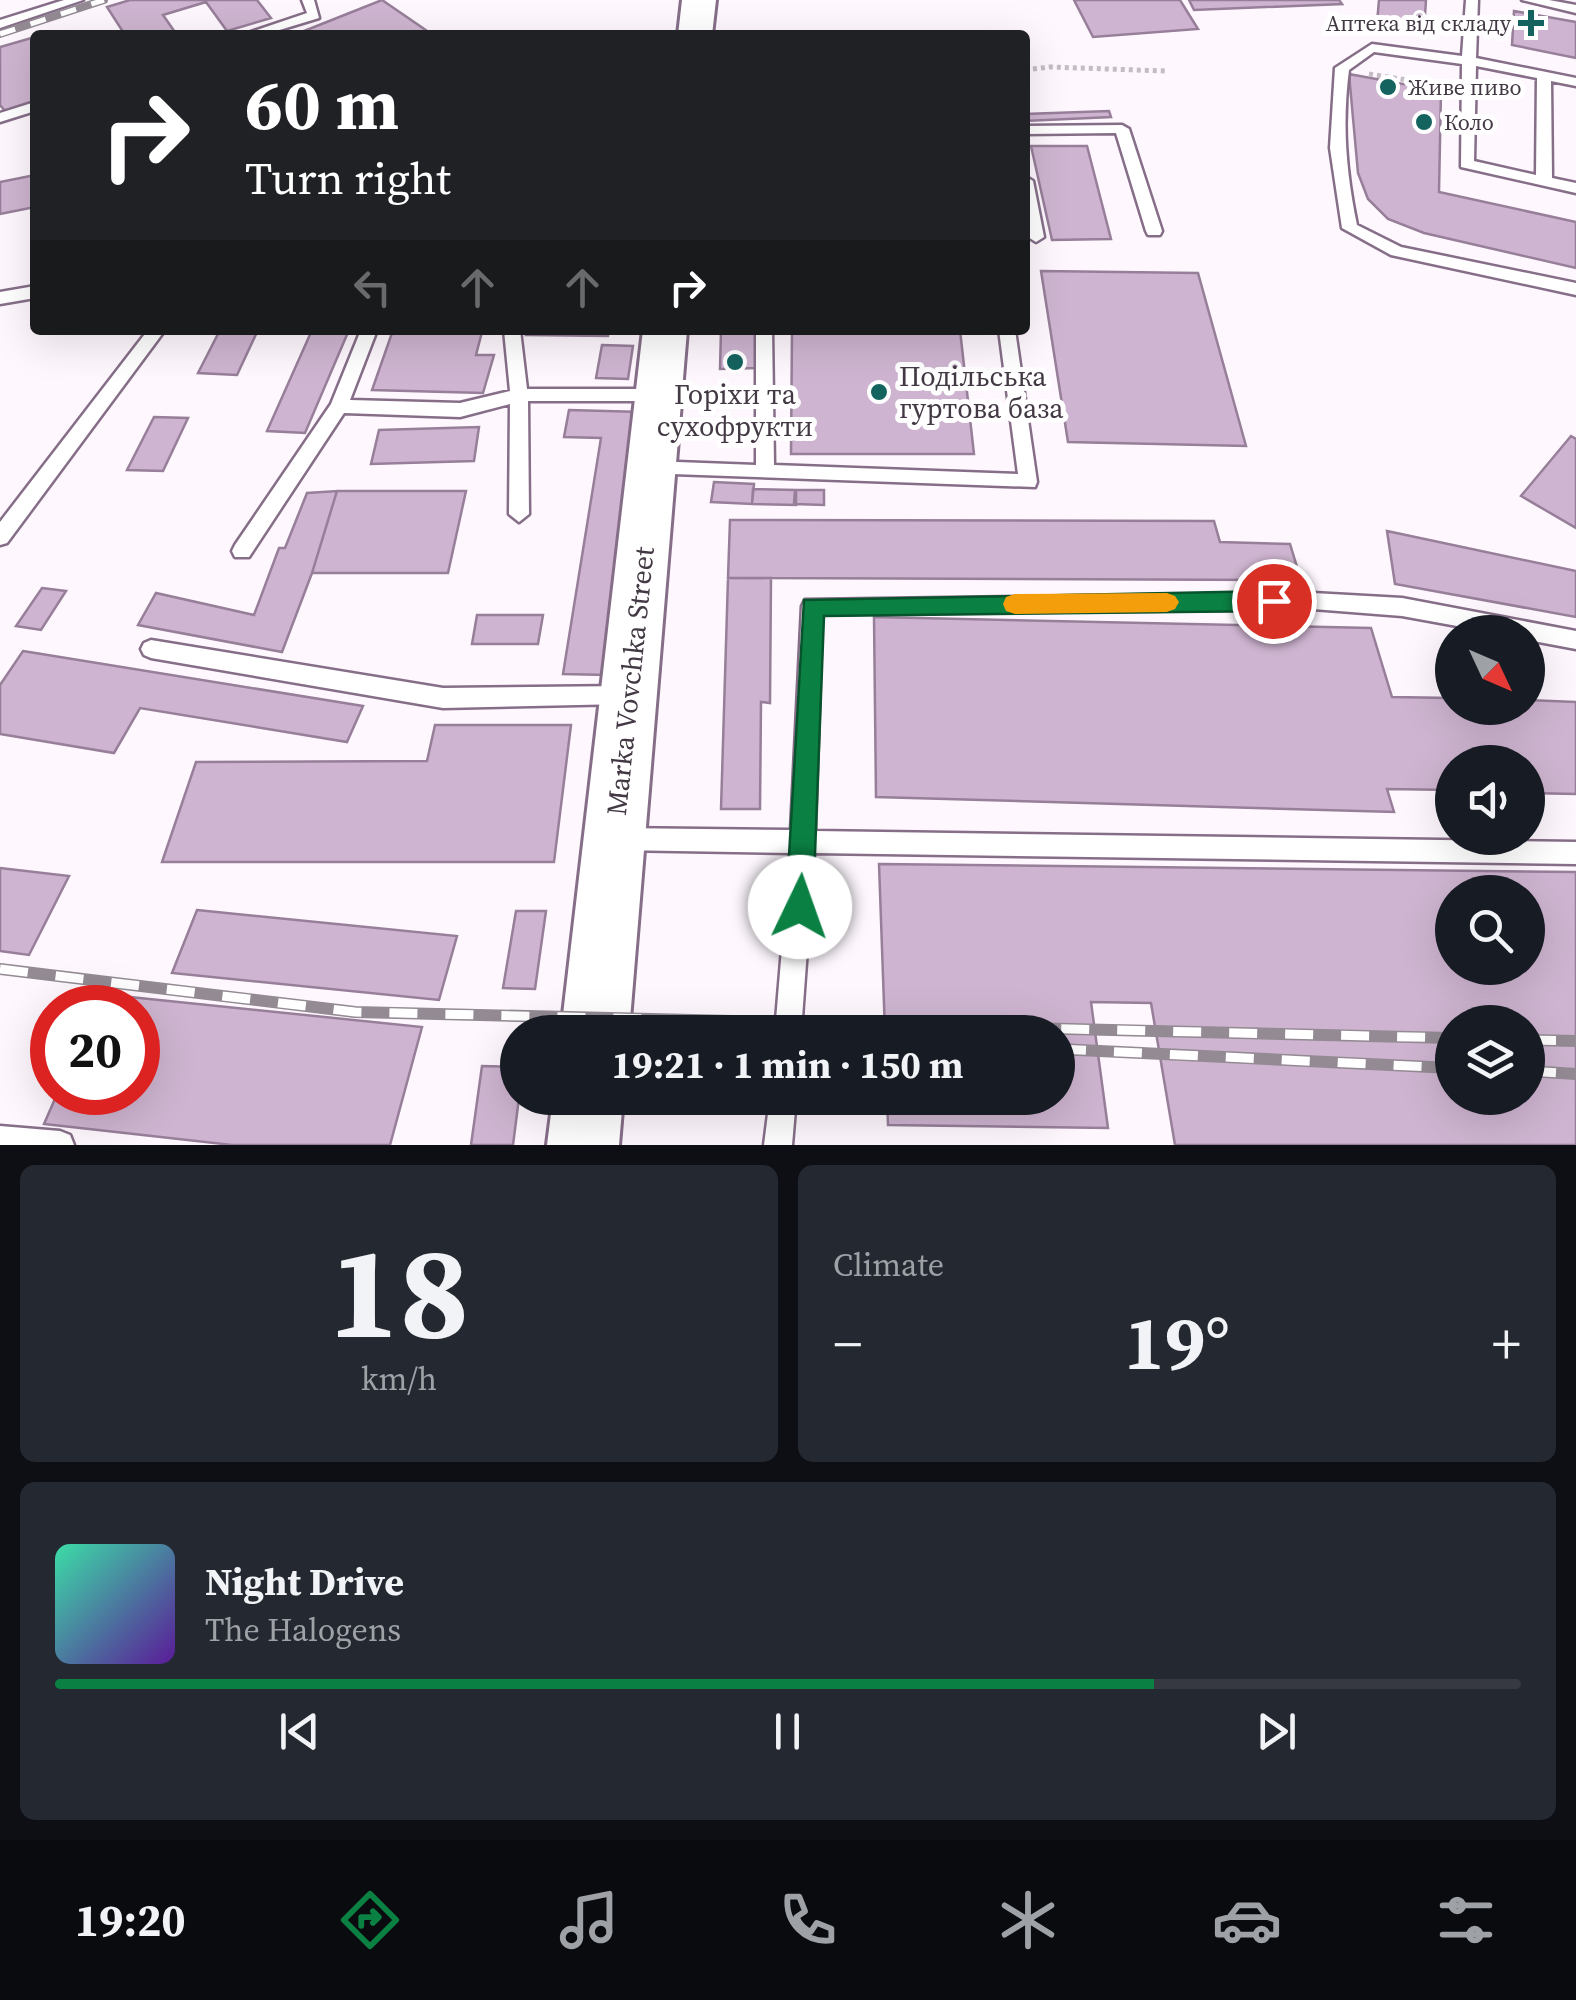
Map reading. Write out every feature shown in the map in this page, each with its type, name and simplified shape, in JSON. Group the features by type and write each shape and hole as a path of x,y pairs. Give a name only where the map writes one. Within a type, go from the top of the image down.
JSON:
{"main road":[{"path":"696,30 699,0"},
{"name":"Marka Vovchka Street","path":"597,1015 665,335"},
{"path":"584,1145 587,1115"}],"lane":[{"path":"0,24 77,0"},
{"path":"265,30 314,15 308,0"},
{"path":"1472,0 1466,164 1576,188"},
{"path":"1534,1 1576,9"},
{"path":"1576,82 1469,61 1372,48 1342,68 1334,125 1337,169 1350,228 1397,251 1576,289"},
{"path":"1544,75 1544,181"},
{"path":"0,118 30,108"},
{"path":"1030,130 1122,129 1154,231"},
{"path":"1030,206 1036,237"},
{"path":"0,298 30,293"},
{"path":"0,537 153,335"},
{"path":"242,551 339,406 368,335"},
{"path":"513,335 519,395 519,514"},
{"path":"764,335 765,472"},
{"path":"651,468 1028,482 1008,335"},
{"path":"339,406 460,410 519,395 659,396"},
{"path":"789,1015 803,842 812,606 1313,601 1402,607 1576,640"},
{"path":"151,649 444,698 629,696"},
{"path":"614,839 1576,853"},
{"path":"778,1145 781,1115"},
{"path":"0,1140 60,1145"}],"path":[{"path":"1030,69 1166,70"}],"building":[{"path":"130,0 257,0 271,18 226,30 206,2 163,15 174,30 122,30 107,7"},
{"path":"382,0 426,30 307,30"},
{"path":"1074,0 1180,0 1198,29 1093,37"},
{"path":"1189,0 1339,0 1342,4 1194,10"},
{"path":"1379,0 1426,0 1424,31 1377,23"},
{"path":"1514,11 1576,22 1576,58 1512,45"},
{"path":"30,38 30,105 7,113 0,105 0,47"},
{"path":"1349,74 1441,91 1439,192 1576,222 1576,268 1424,233 1388,219 1368,199 1358,173"},
{"path":"1109,111 1111,117 1030,121 1030,114"},
{"path":"1031,146 1087,146 1111,239 1052,240"},
{"path":"30,176 30,208 0,214 0,182"},
{"path":"1041,271 1198,273 1246,446 1068,442"},
{"path":"217,335 256,335 237,375 198,373"},
{"path":"310,335 347,335 305,433 267,431"},
{"path":"391,335 481,335 476,355 494,355 483,393 372,390"},
{"path":"721,335 757,335 757,368 720,369"},
{"name":"Подільська гуртова база","path":"792,335 961,335 974,454 791,454"},
{"path":"602,345 633,346 628,379 596,378"},
{"path":"569,410 642,412 607,675 563,674 601,438 564,437"},
{"path":"154,417 188,418 163,471 127,470"},
{"path":"743,423 744,445 719,445 719,424"},
{"path":"479,427 474,461 371,464 379,430"},
{"path":"1571,436 1576,439 1576,528 1521,496"},
{"path":"714,482 754,484 752,504 711,502"},
{"path":"753,489 796,490 796,505 752,504"},
{"path":"795,490 824,490 824,505 794,504"},
{"path":"337,491 282,652 138,625 156,593 254,615 279,548 285,548 307,493"},
{"path":"337,491 466,491 448,573 312,573"},
{"path":"730,520 1214,521 1220,542 1290,544 1301,580 728,578"},
{"path":"1387,531 1576,571 1576,617 1395,584"},
{"path":"728,578 771,578 770,703 761,702 760,809 721,809"},
{"path":"42,588 66,591 41,630 16,626"},
{"path":"477,615 543,615 538,644 472,644"},
{"path":"874,617 1371,628 1392,697 1435,698 1435,725 1545,725 1545,701 1576,702 1576,794 1545,793 1545,745 1435,745 1435,790 1387,789 1394,812 876,797"},
{"path":"23,651 363,706 347,742 140,708 114,753 0,734 0,685"},
{"path":"435,725 571,725 554,862 162,862 196,762 427,761"},
{"path":"879,864 1576,872 1576,1145 1175,1145 1151,1003 1091,1002 1108,1128 888,1125 888,1115 1075,1115 1075,1015 884,1015"},
{"path":"0,868 69,876 29,955 0,951"},
{"path":"197,910 457,936 439,1000 172,973"},
{"path":"516,911 546,911 535,989 503,988"},
{"path":"160,1000 422,1027 390,1145 232,1145 44,1124 48,1115 160,1115"},
{"path":"482,1066 500,1066 500,1115 517,1115 513,1145 471,1145"}],"railway":[{"path":"0,34 104,0"},
{"path":"0,969 355,1012 1435,1038"},
{"path":"1545,1040 1576,1041"},
{"path":"1075,1050 1435,1067"},
{"path":"1545,1072 1576,1074"}],"slow traffic":[{"path":"1015,604 1167,602"}],"place":[{"name":"Аптека від складу","path":"1531,23"},
{"name":"Живе пиво","path":"1388,87"},
{"name":"Коло","path":"1424,122"},
{"name":"Горіхи та сухофрукти","path":"735,362"},
{"name":"Подільська гуртова база","path":"879,392"}],"route":[{"path":"800,907 812,606 1274,601"}]}
